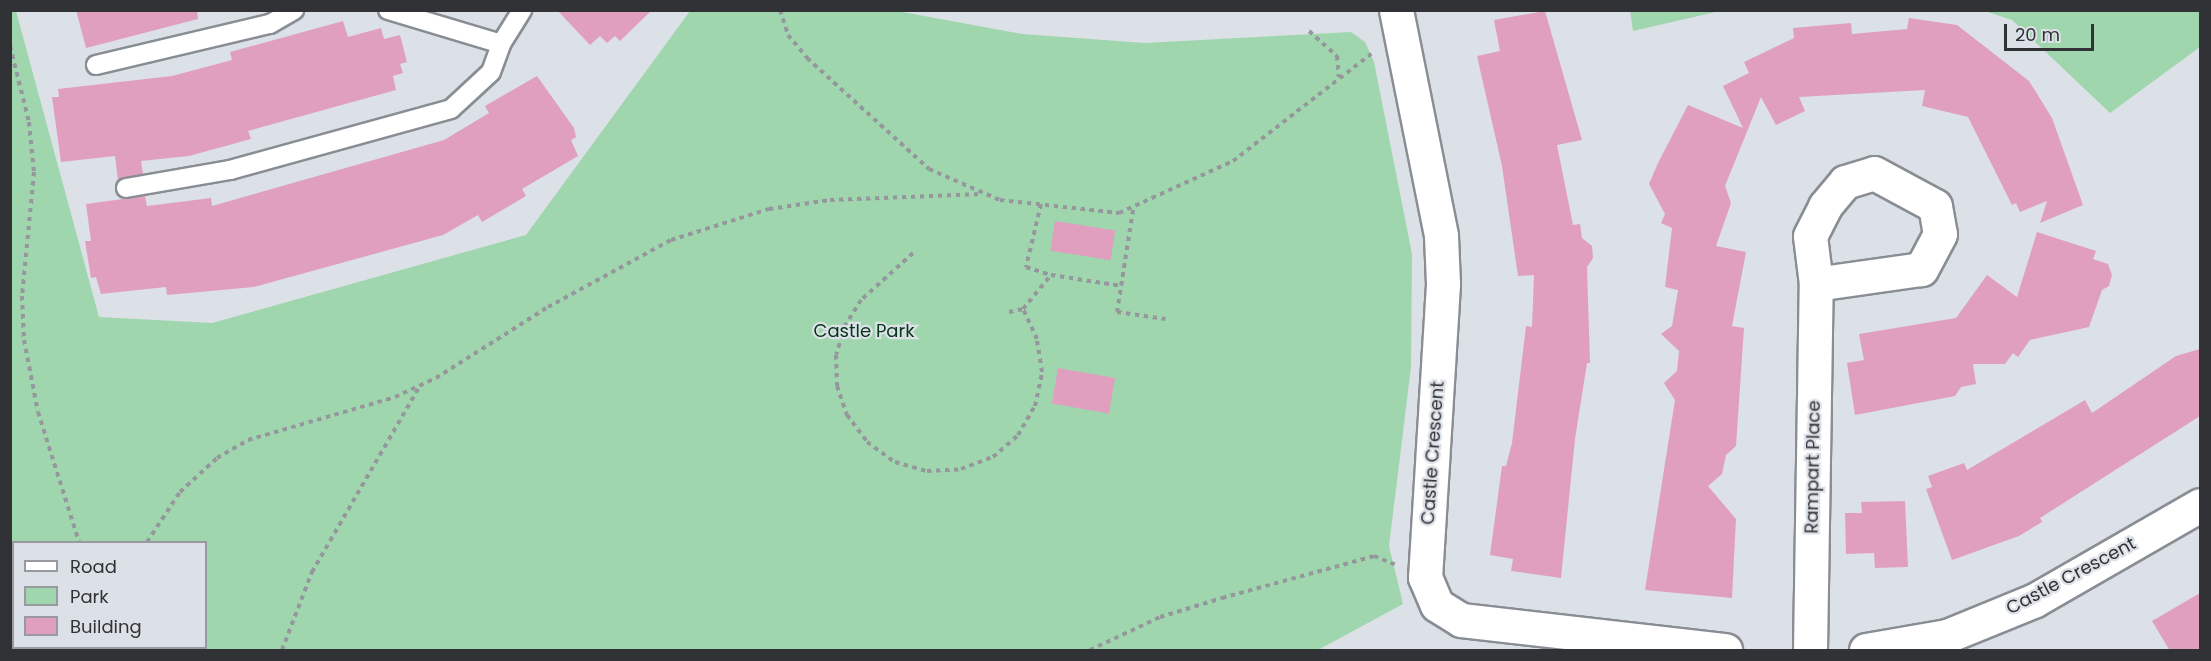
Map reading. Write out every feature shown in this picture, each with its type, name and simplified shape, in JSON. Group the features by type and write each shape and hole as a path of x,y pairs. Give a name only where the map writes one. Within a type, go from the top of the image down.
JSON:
{"street":[{"name":"Castle Crescent","path":"1396,10 1441,236 1443,284 1425,577 1437,605 1461,620 1725,651"},
{"name":"Rampart Place","path":"1810,651 1816,284"},
{"name":"Castle Crescent","path":"1866,651 1947,636 2035,600 2200,505"}],"lane":[{"path":"96,65 270,24 294,10"},
{"path":"388,10 501,44"},
{"path":"126,188 230,170 451,109 491,72 501,44 522,10"}],"path":[{"path":"780,10 788,34 807,58 891,138 929,169 982,194"},
{"path":"1310,31 1337,56 1339,78"},
{"path":"10,46 29,122 34,172 22,296 24,340 38,412 78,541"},
{"path":"148,541 180,492 237,446 421,385 624,263 718,222 769,208 830,200 982,194 1041,204 1119,213 1133,210 1233,160 1371,54"},
{"path":"1041,204 1026,267 1051,275 1122,286"},
{"path":"1133,210 1117,312 1165,320"},
{"path":"913,253 861,300 845,326 836,355 837,386 847,415 867,442 895,462 927,471 961,469 993,456 1018,435 1035,406 1042,372 1037,339 1023,309"},
{"path":"1009,312 1023,309 1051,275"},
{"path":"282,651 312,572 421,385"},
{"path":"1090,651 1160,616 1374,556 1425,577"}],"green space":[{"path":"1630,10 1720,10 1720,11 1633,31"},
{"name":"Castle Park","path":"10,11 16,11 99,317 212,323 526,235 690,11 897,11 1022,34 1145,43 1351,32 1365,42 1374,62 1412,254 1411,367 1389,546 1403,604 1318,650 11,650"},
{"path":"1985,11 2200,11 2200,47 2110,113 2012,20"}],"building":[{"path":"76,10 197,10 198,19 86,48"},
{"path":"557,10 652,10 620,41 615,36 607,43 600,36 590,45"},
{"path":"1545,11 1582,140 1557,145 1573,225 1580,224 1582,238 1592,246 1593,258 1587,267 1590,363 1587,363 1575,439 1561,578 1511,571 1513,559 1490,555 1502,466 1506,466 1512,443 1526,326 1532,327 1534,275 1518,276 1502,166 1477,56 1500,51 1494,20"},
{"path":"1909,18 1957,25 2029,81 2052,118 2083,205 2040,223 2047,201 2020,212 2016,203 2012,205 1968,117 1922,106 1925,90 1799,97 1805,111 1776,125 1761,97 1725,186 1731,203 1716,246 1746,252 1732,326 1744,328 1736,446 1726,455 1722,474 1708,486 1736,519 1732,598 1645,590 1675,400 1664,383 1677,371 1679,351 1661,334 1672,326 1678,290 1665,287 1672,228 1661,223 1665,214 1649,184 1658,163 1688,105 1743,128 1723,86 1749,73 1744,62 1794,38 1793,28 1851,23 1852,34 1907,29"},
{"path":"343,21 348,37 381,28 384,39 400,35 407,62 400,64 403,73 393,76 396,90 248,131 251,139 189,156 141,161 143,174 118,181 115,156 61,162 52,97 59,97 58,89 172,76 232,60 230,52"},
{"path":"537,76 574,128 576,137 571,140 578,156 522,189 526,196 482,222 478,215 443,235 254,287 167,295 166,287 101,294 96,277 91,278 85,241 91,241 86,204 145,196 147,206 211,198 212,206 444,140 489,113 485,106"},
{"path":"1055,221 1115,231 1111,260 1050,251"},
{"path":"2037,232 2096,251 2093,259 2108,264 2112,275 2109,286 2102,290 2089,327 2030,340 2018,357 2013,353 2005,364 1973,364 1976,384 1961,387 1955,396 1855,415 1847,363 1864,360 1859,334 1956,318 1987,275 2017,297"},
{"path":"2200,349 2200,416 2040,518 2042,522 2019,536 1952,560 1926,489 1932,487 1928,476 1964,463 1967,470 2085,400 2092,413 2176,356"},
{"path":"1058,368 1115,378 1109,414 1052,403"},
{"path":"1905,501 1908,567 1875,568 1874,553 1846,554 1845,513 1862,513 1861,502"},
{"path":"2200,593 2200,651 2170,651 2152,621"}]}
